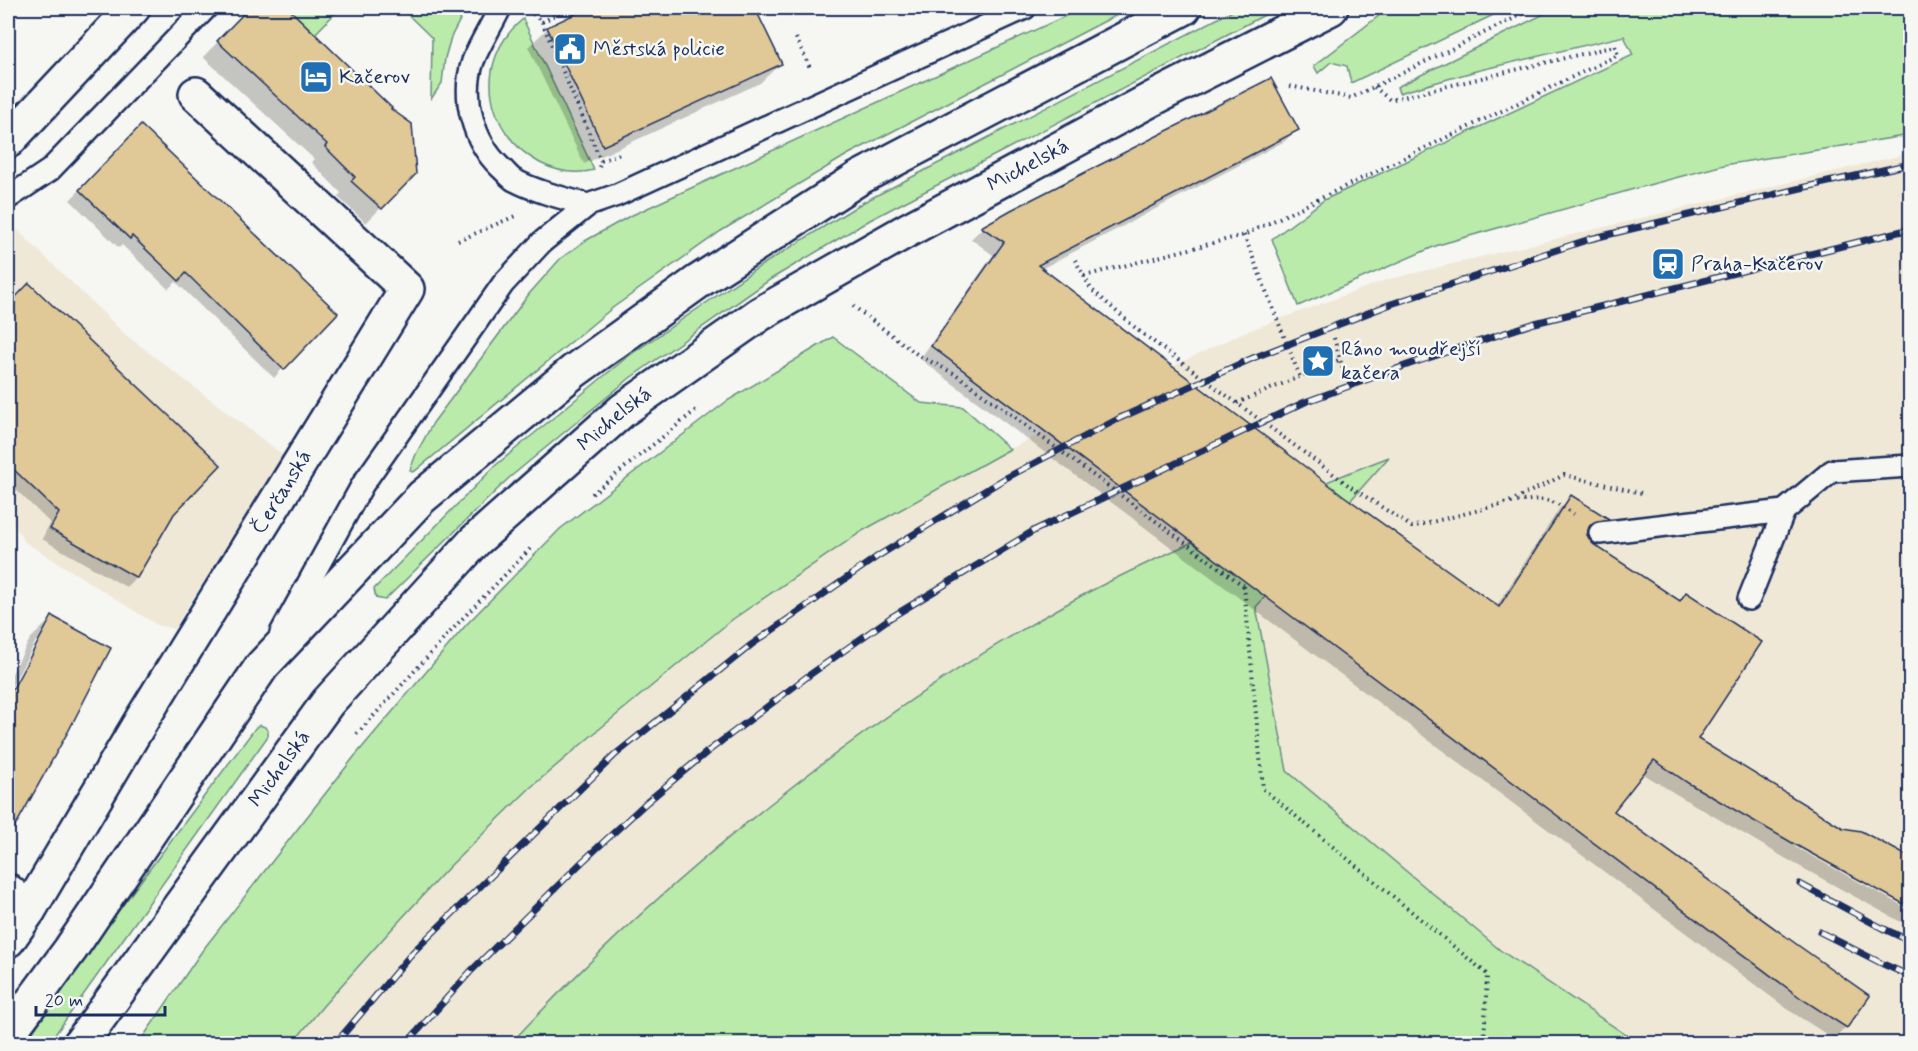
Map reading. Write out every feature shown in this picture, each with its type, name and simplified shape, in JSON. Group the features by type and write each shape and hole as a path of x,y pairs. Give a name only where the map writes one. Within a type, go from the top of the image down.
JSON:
{"main road":[{"path":"8,141 133,8"},
{"path":"8,1034 70,950 262,666 422,497 574,371 690,288 859,178 1184,8"},
{"name":"Michelská","path":"80,1044 328,702 475,540 623,410 760,315 885,243 1132,110 1331,8"},
{"name":"Čerčanská","path":"8,940 18,901 141,720 407,289 196,93"}],"lane":[{"path":"8,198 50,170 206,8"},
{"path":"500,8 474,61 468,87 471,115 481,141 494,161 512,179 552,196 588,205"},
{"path":"262,666 363,484 503,284 542,242 588,205 616,195 1025,8"},
{"path":"1749,599 1784,511 1832,471 1911,466"},
{"path":"1600,533 1784,511"}],"path":[{"path":"542,22 569,8"},
{"path":"1290,86 1351,98 1535,8"},
{"path":"458,241 596,176 601,162 542,22 530,12"},
{"path":"1084,276 1244,234 1618,55 1615,46 1390,100 1372,87"},
{"path":"1244,234 1300,377"},
{"path":"1075,260 1091,290 1139,331 1351,487 1412,527 1507,503 1542,498 1564,507 1600,533"},
{"path":"858,297 849,303 918,355 957,375 1244,586 1263,789 1487,974 1484,1044"},
{"path":"1334,338 1345,377"},
{"path":"1237,403 1339,360"},
{"path":"590,495 698,409"},
{"path":"1507,503 1564,475 1642,493"},
{"path":"353,738 537,541"}],"shaded area":[{"path":"1910,153 1910,266 1890,271 1910,268 1910,1043 1638,1043 1500,950 1287,771 1256,607 1388,458 1318,484 1136,568 996,645 915,698 842,750 696,865 607,946 510,1043 293,1044 323,1006 449,867 530,788 597,731 733,619 864,530 992,459 1107,398 1242,333 1386,280"},
{"path":"8,221 126,335 283,455 174,629 157,625 25,542 8,515"}],"green space":[{"path":"288,8 340,8 315,34"},
{"path":"401,8 469,8 451,37 445,58 442,83 431,99 432,38"},
{"path":"1083,8 1130,8 847,155 721,231 611,309 415,471 410,470 433,423 529,294 560,259 585,241 628,217"},
{"path":"1238,8 1278,8 870,220 771,279 630,378 509,478 385,600 376,598 374,589 496,465 627,357 762,265 862,203"},
{"path":"1389,8 1508,8 1351,83 1347,66 1331,62 1318,73 1314,66"},
{"path":"1556,8 1910,8 1910,135 1724,165 1641,187 1438,245 1298,306 1272,239 1324,200 1633,55 1624,36 1476,71 1399,93 1397,87"},
{"path":"523,19 594,170 567,172 540,163 521,150 507,134 497,115 492,96 491,75 496,55 507,36"},
{"path":"833,337 921,403 963,407 1010,449 864,530 733,619 597,731 530,788 449,867 323,1006 293,1043 139,1043 202,951 354,757 466,625 560,529 727,401"},
{"path":"1389,457 1256,607 1287,771 1500,950 1638,1043 510,1044 636,918 704,858 846,746 920,694 996,646 1106,583 1278,503"},
{"path":"260,725 268,731 268,736 49,1043 25,1043 113,918 256,727"}],"building":[{"path":"249,8 288,8 391,109 412,124 416,174 382,209 351,181 355,177 325,147 327,144 217,41"},
{"path":"588,8 755,8 782,64 603,146 547,27"},
{"path":"1271,78 1299,130 1038,265 1344,496 1499,607 1571,495 1609,519 1593,523 1589,527 1587,535 1593,544 1680,601 1686,592 1762,642 1698,739 1843,828 1861,831 1911,858 1911,908 1688,783 1654,760 1614,811 1870,996 1847,1028 1802,999 931,346 1004,242 981,227"},
{"path":"141,125 338,313 284,370 186,273 179,281 132,236 130,239 79,190"},
{"path":"29,283 221,465 174,514 137,578 50,529 59,513 8,464 8,305"},
{"path":"52,616 111,648 69,730 8,839 8,698"}],"railway":[{"path":"335,1044 413,952 616,754 751,645 878,556 1004,479 1120,418 1253,358 1391,304 1590,239 1910,164"},
{"path":"406,1044 471,971 582,862 647,802 707,752 890,618 1035,530 1305,402 1410,364 1535,323 1910,229"},
{"path":"1800,884 1910,941"},
{"path":"1820,932 1910,976"}],"place":[{"name":"Městská policie","path":"570,49"},
{"name":"Kačerov","path":"316,77"},
{"name":"Praha-Kačerov","path":"1668,264"},
{"name":"Ráno moudřejší kačera","path":"1318,361"}]}
